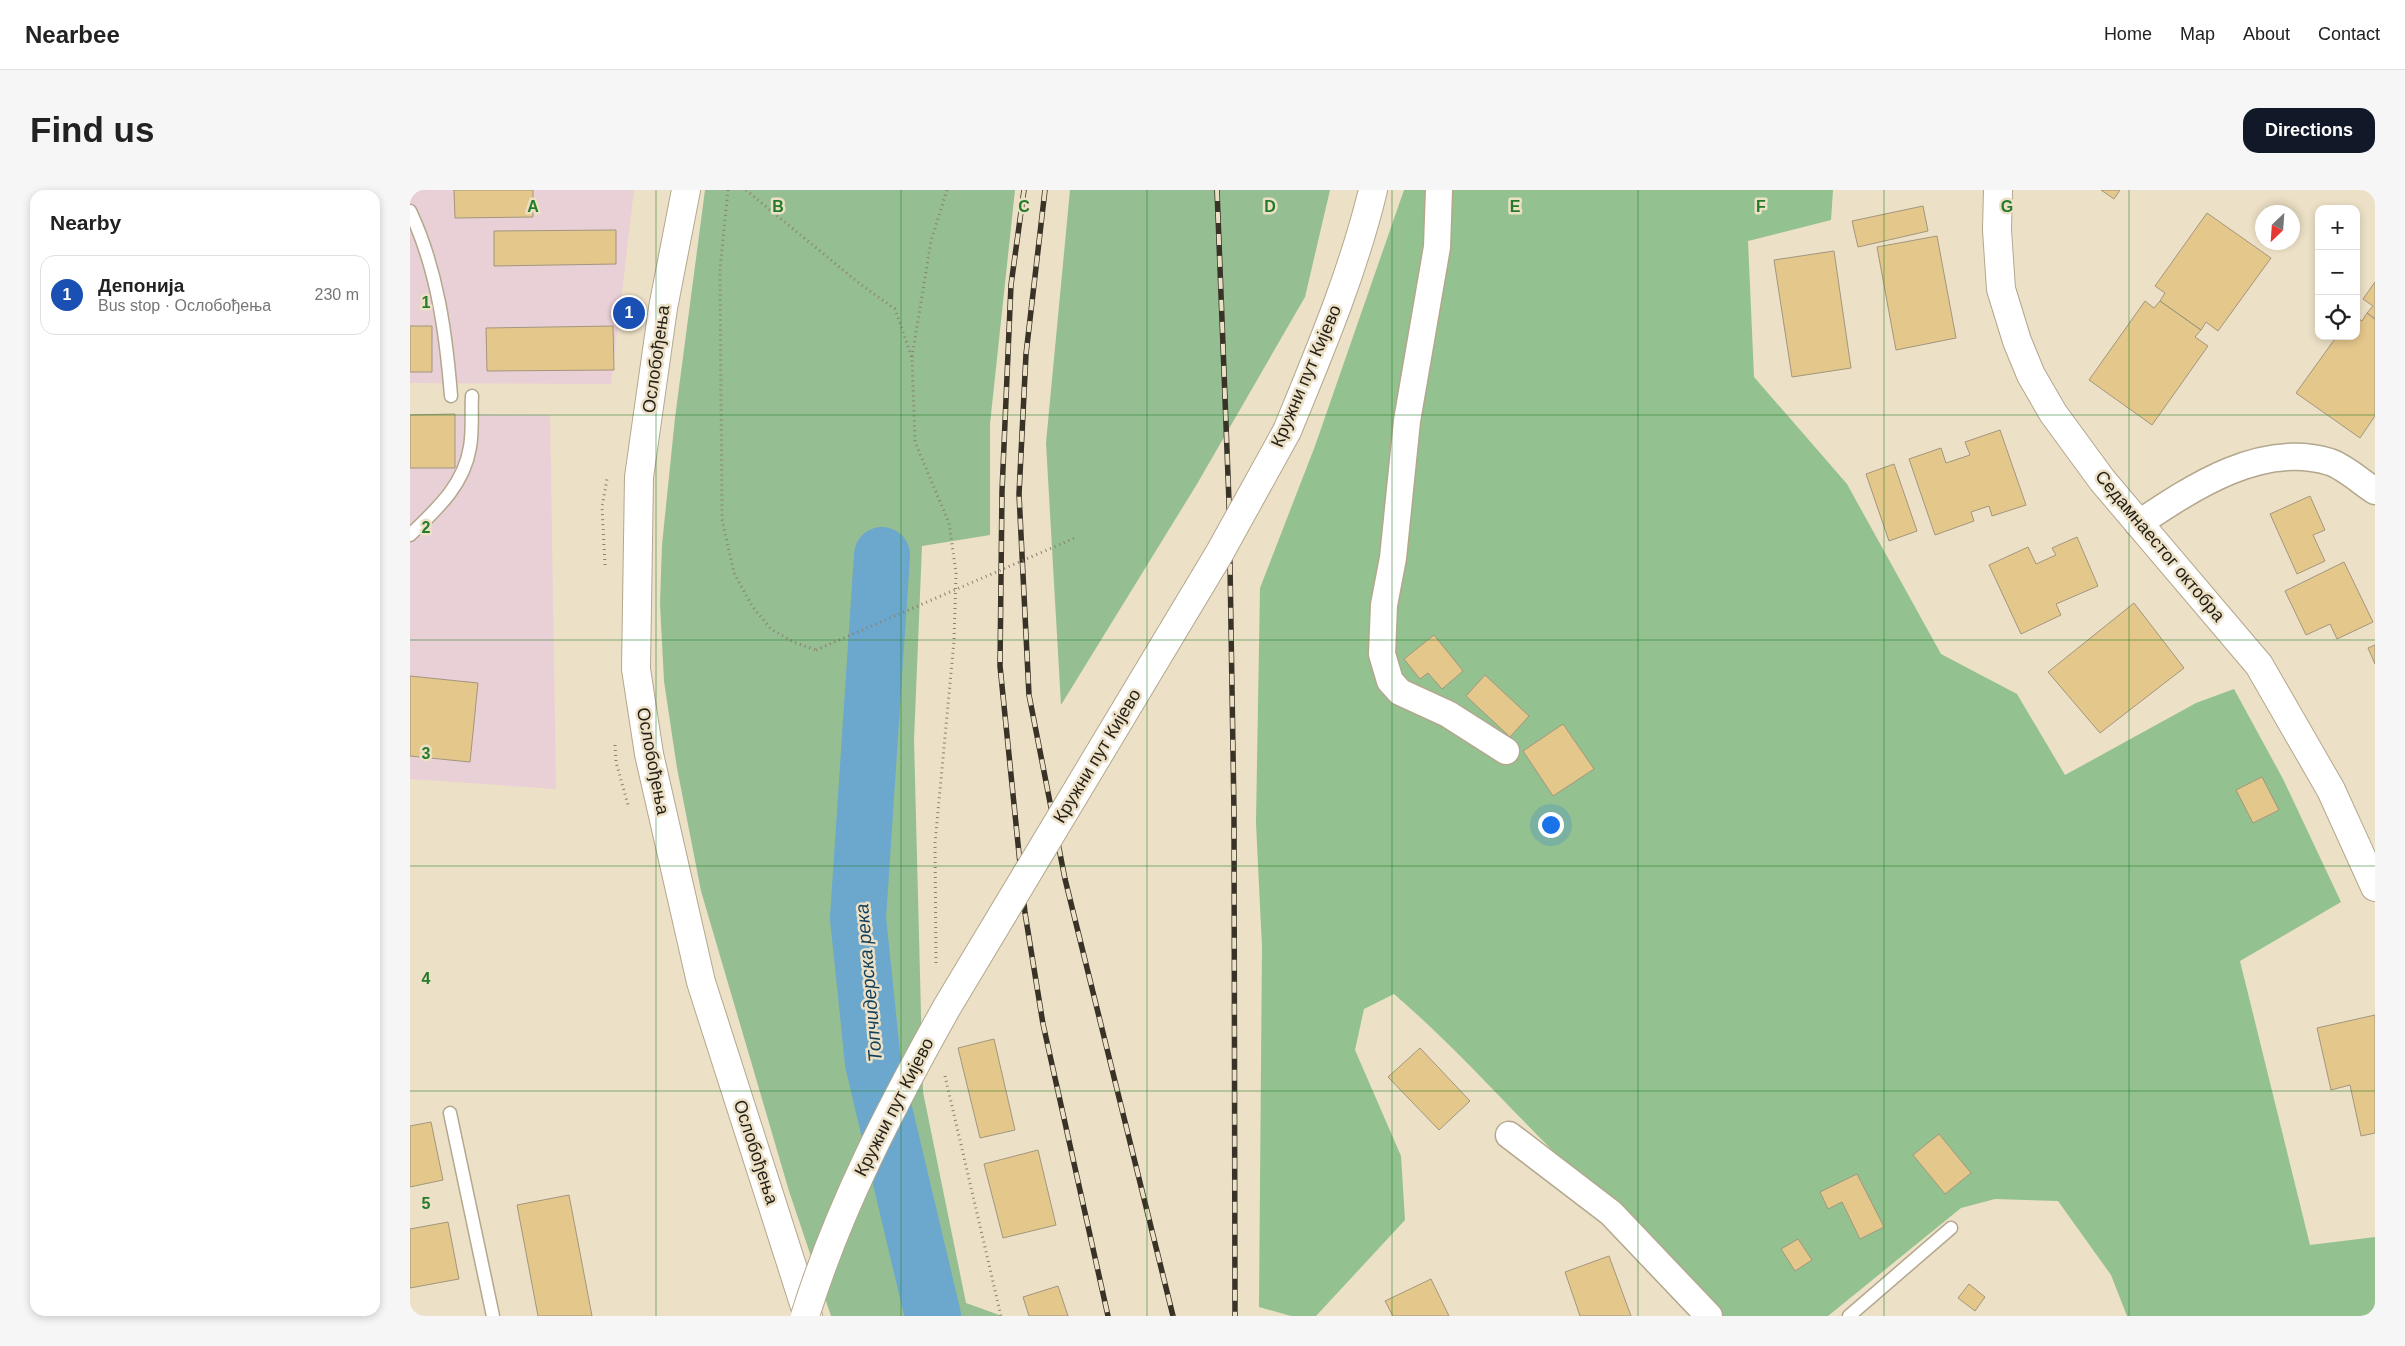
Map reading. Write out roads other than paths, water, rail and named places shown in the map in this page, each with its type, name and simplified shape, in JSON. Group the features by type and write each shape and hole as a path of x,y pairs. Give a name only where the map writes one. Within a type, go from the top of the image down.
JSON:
{"main road":[{"name":"Ослобођења","path":"686,190 663,308 639,477 636,669 649,754 701,982 806,1316"},
{"name":"Кружни пут Кијево","path":"806,1316 818,1272 859,1174 913,1068 957,990 1218,554 1287,432 1344,283 1373,190"},
{"name":"Седамнаестог октобра","path":"1998,190 1997,230 2001,289 2017,341 2031,375 2053,413 2138,524 2259,665 2331,790 2375,887"}],"street":[{"path":"1439,190 1437,248 1407,421 1397,526 1384,604 1382,654 1390,681 1400,692 1448,714 1506,751"},
{"path":"2138,524 2178,496 2250,463 2291,456 2299,455 2332,463 2375,491"},
{"path":"1509,1135 1611,1213 1709,1316"}],"lane":[{"path":"410,211 422,236 446,332 451,396"},
{"path":"410,534 442,505 458,483 470,447 472,396"},
{"path":"450,1113 493,1316"},
{"path":"1849,1316 1951,1228"}],"waterway":[{"name":"Топчидерска река","path":"882,555 858,918 873,1063 933,1316"}],"railway":[{"path":"1024,190 1011,285 1002,491 1000,666 1025,913 1043,1024 1108,1316"},
{"path":"1045,190 1026,354 1019,494 1029,695 1065,879 1173,1316"},
{"path":"1217,190 1229,502 1234,813 1235,1316"}],"place":[{"name":"Депонија","path":"629,313"}]}
